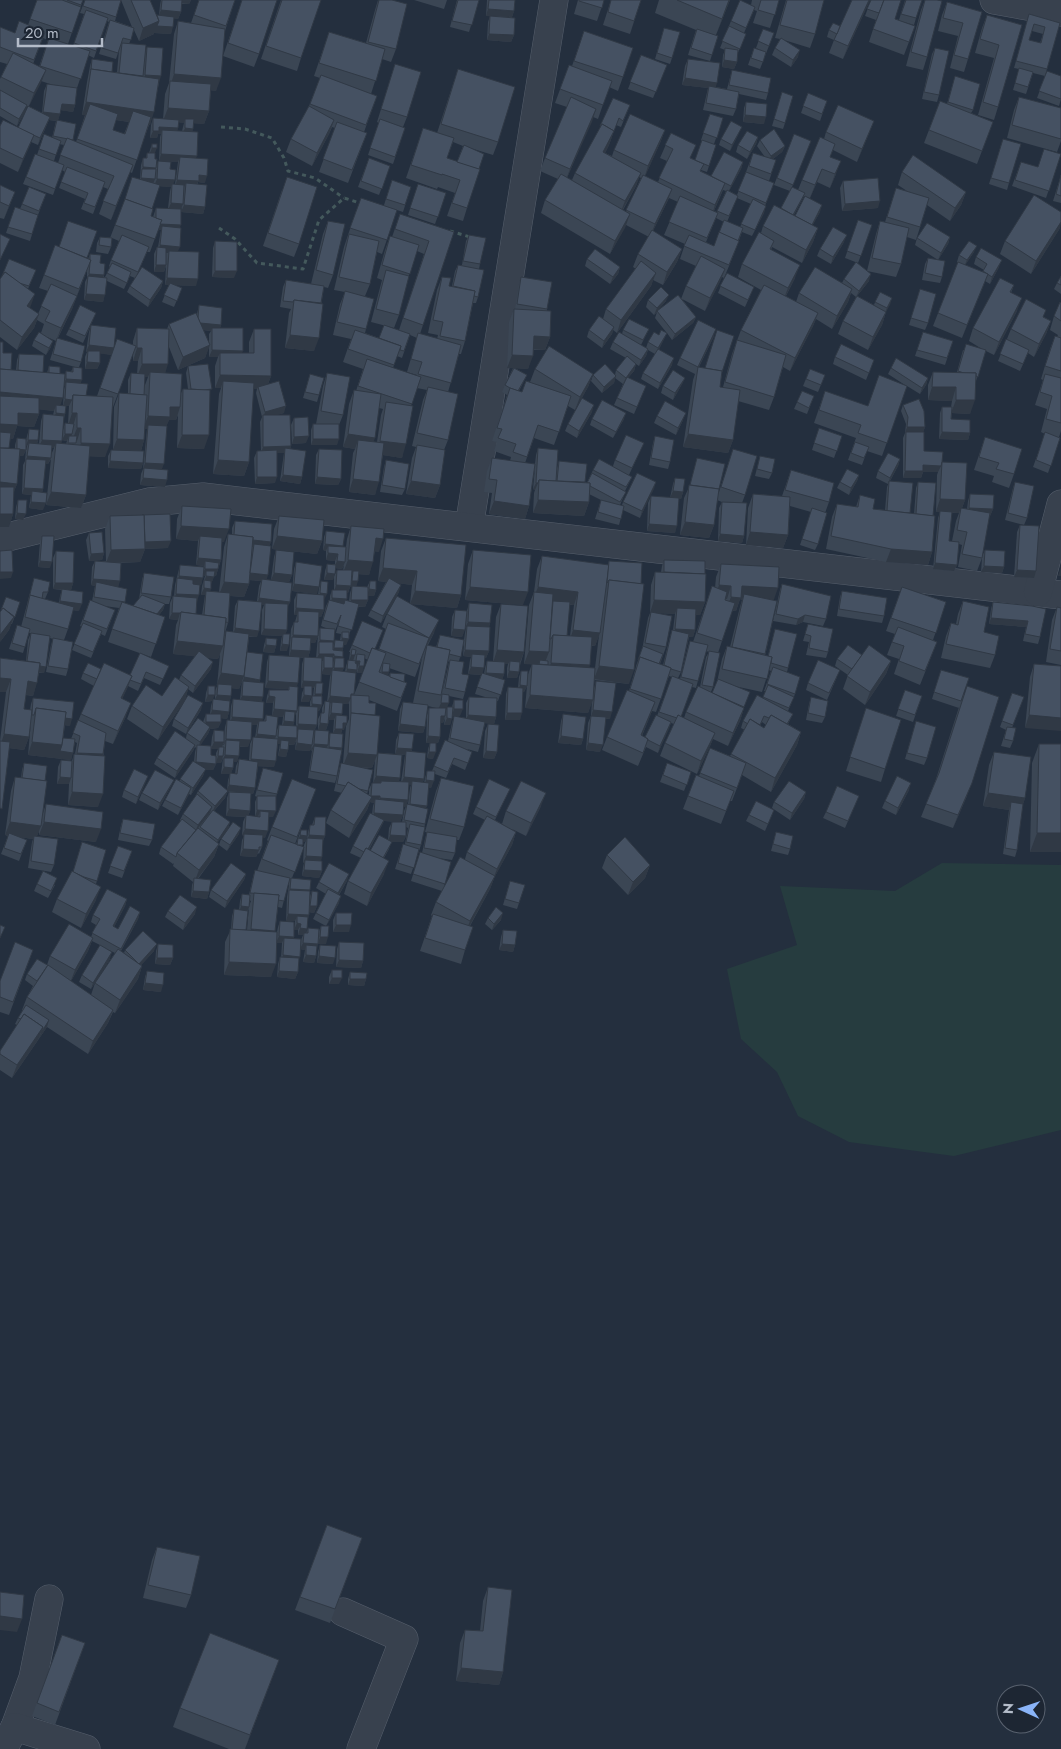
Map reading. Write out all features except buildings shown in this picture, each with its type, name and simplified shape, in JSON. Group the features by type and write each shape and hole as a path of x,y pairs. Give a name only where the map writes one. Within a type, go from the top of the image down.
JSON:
{"street":[{"path":"469,527 554,0"},
{"path":"994,0 1061,12"},
{"path":"0,539 149,502 203,498 1049,593 1061,504"},
{"path":"49,1600 34,1678 9,1738 86,1749"},
{"path":"343,1612 404,1639 361,1749"}],"path":[{"path":"222,128 245,129 272,138 284,158 288,171 314,178 344,198 371,206"},
{"path":"219,228 235,239 257,263 303,269 319,220 344,198"},
{"path":"442,229 514,250"}],"green space":[{"path":"942,863 1061,865 1061,1130 954,1156 849,1142 798,1116 777,1072 741,1039 727,969 797,945 780,886 895,891"}]}
